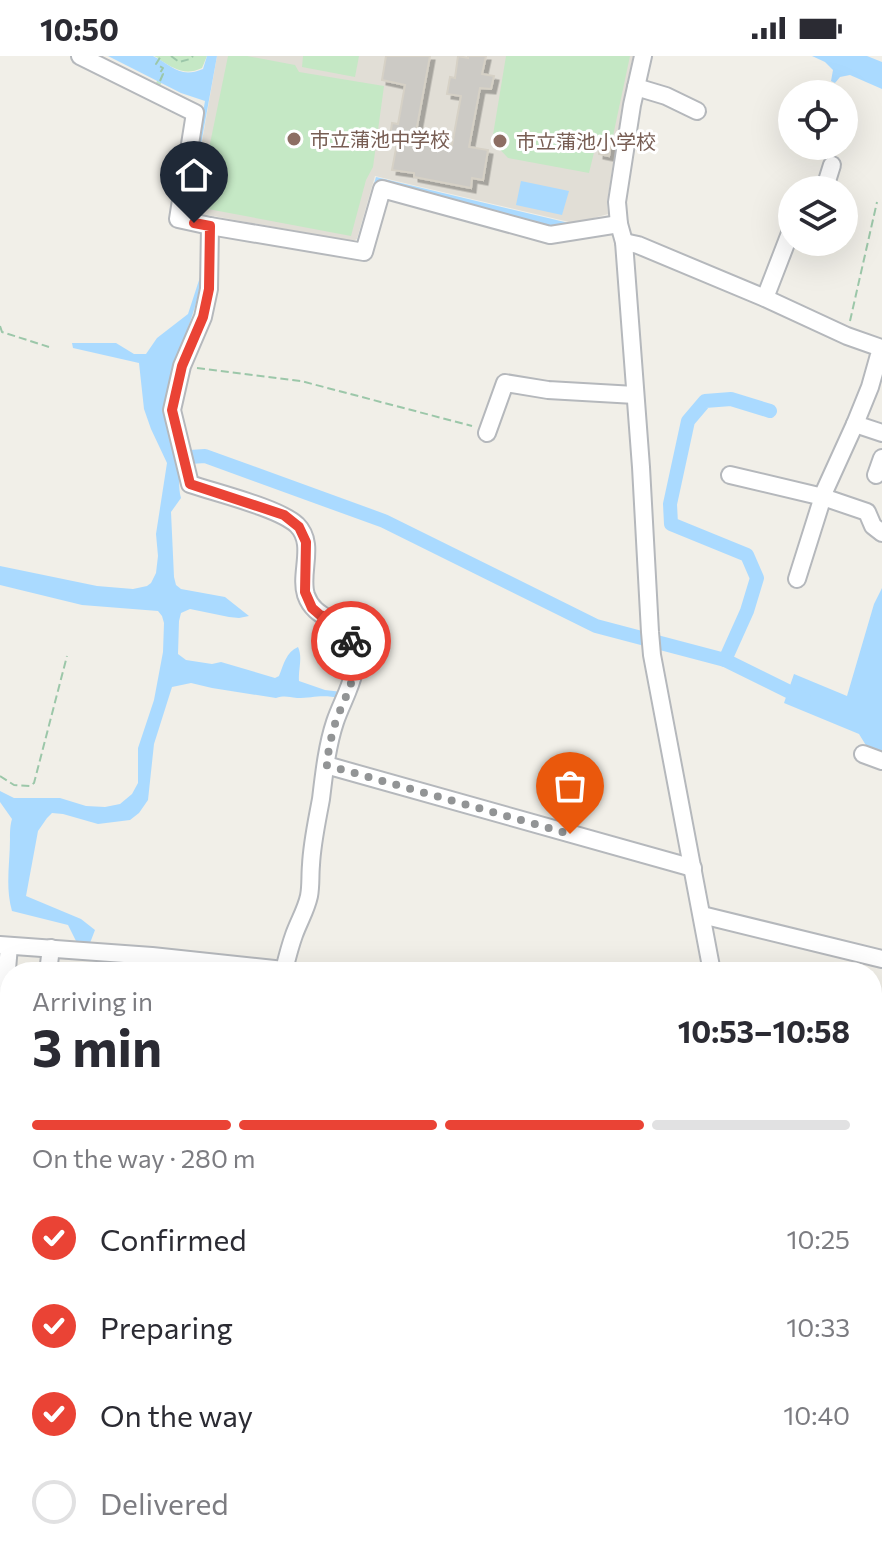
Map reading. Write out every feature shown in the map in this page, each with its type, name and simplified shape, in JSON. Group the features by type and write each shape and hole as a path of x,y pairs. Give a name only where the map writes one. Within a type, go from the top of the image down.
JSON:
{"street":[{"path":"80,56 195,113 178,219 364,252 382,189 550,235 619,224"},
{"path":"643,56 617,202 624,242 652,655 710,962"},
{"path":"636,87 666,96 697,111"},
{"path":"829,176 832,165"},
{"path":"210,226 209,289 203,317 182,366 172,410 190,484 284,515 299,527 306,542 305,592 312,608 343,629 351,641 356,663 352,684 335,723 326,765 310,892 286,962"},
{"path":"624,242 638,245 847,336 882,348 870,387 823,497 797,579"},
{"path":"765,298 781,256"},
{"path":"488,431 505,383 548,390 635,395"},
{"path":"855,424 882,433"},
{"path":"876,475 882,458"},
{"path":"730,475 823,497 867,512 873,526 882,533"},
{"path":"863,754 882,761"},
{"path":"326,765 693,868"},
{"path":"702,915 882,959"},
{"path":"4,946 205,962"},
{"path":"49,962 51,948"}],"path":[{"path":"156,88 163,74 160,73 163,68 156,64 161,56"},
{"path":"171,56 179,62 193,56"},
{"path":"847,336 877,202"},
{"path":"0,326 2,332 49,347"},
{"path":"182,366 301,381 488,431"},
{"path":"0,776 14,785 30,786 34,783 67,656"}],"shaded area":[{"path":"217,56 633,56 622,106 607,203 608,214 569,225 569,222 375,176 357,239 353,241 191,212"}],"green space":[{"path":"154,56 207,56 202,68 190,71 175,69 160,60 158,63 166,67 163,71 166,73 159,88 154,86 161,75 158,73 161,68 154,65 158,58"},
{"name":"市立蒲池中学校","path":"228,56 247,56 295,65 299,72 384,86 373,167 366,180 351,236 197,207"},
{"path":"303,56 359,56 355,77 302,67"},
{"path":"506,56 630,56 613,136 598,136 589,173 508,158 492,141"}],"water":[{"path":"108,56 153,56 176,70 195,72 203,69 207,56 217,56 190,213 353,242 357,241 376,177 569,223 555,228 501,212 495,215 457,206 455,200 378,182 359,245 190,217 186,210 205,101 181,93"},
{"path":"812,56 867,56 882,62 882,89 850,75 831,80 833,70"},
{"path":"521,181 569,191 562,215 516,205"},
{"path":"202,271 200,288 173,371 166,405 181,498 171,512 174,577 181,589 225,597 249,616 229,617 190,609 181,613 178,654 186,660 212,664 221,662 275,678 279,676 288,655 298,647 299,681 342,692 340,698 276,698 191,683 172,687 154,744 148,800 139,813 130,820 98,824 52,813 38,831 26,896 81,919 95,930 90,943 76,941 68,925 12,911 8,884 12,819 0,802 0,791 14,798 60,798 86,806 105,807 120,804 132,794 138,783 138,748 154,700 163,652 164,623 158,611 82,605 0,585 0,566 97,586 133,589 151,583 156,573 156,534 167,463 144,409 139,363 73,348 72,343 116,343 134,354 146,354 157,338 188,314"},
{"path":"882,588 882,753 867,747 859,734 784,703 794,674 847,696 874,604"}],"building":[{"path":"386,56 430,56 416,132 419,133 418,140 452,145 461,96 447,94 450,77 455,78 458,56 486,56 482,74 494,76 491,89 480,88 469,147 488,150 483,180 472,178 471,188 392,170 398,138 390,137 392,123 398,124 405,85 382,80"},
{"path":"601,141 611,143 609,156 599,154"}],"waterway":[{"path":"725,660 747,611 757,578 747,555 671,524 670,504 688,421 705,401 731,399 770,411"},
{"path":"174,458 205,456 384,521 596,626 725,660 804,699"}],"way so far":[{"path":"351,641 356,663 352,684 335,723 326,765 570,834"}],"place":[{"name":"市立蒲池中学校","path":"294,139"},
{"name":"市立蒲池小学校","path":"500,141"}],"route":[{"path":"194,223 210,226 209,289 203,317 182,366 172,410 190,484 284,515 299,527 306,542 305,592 312,608 343,629 351,641"}]}
